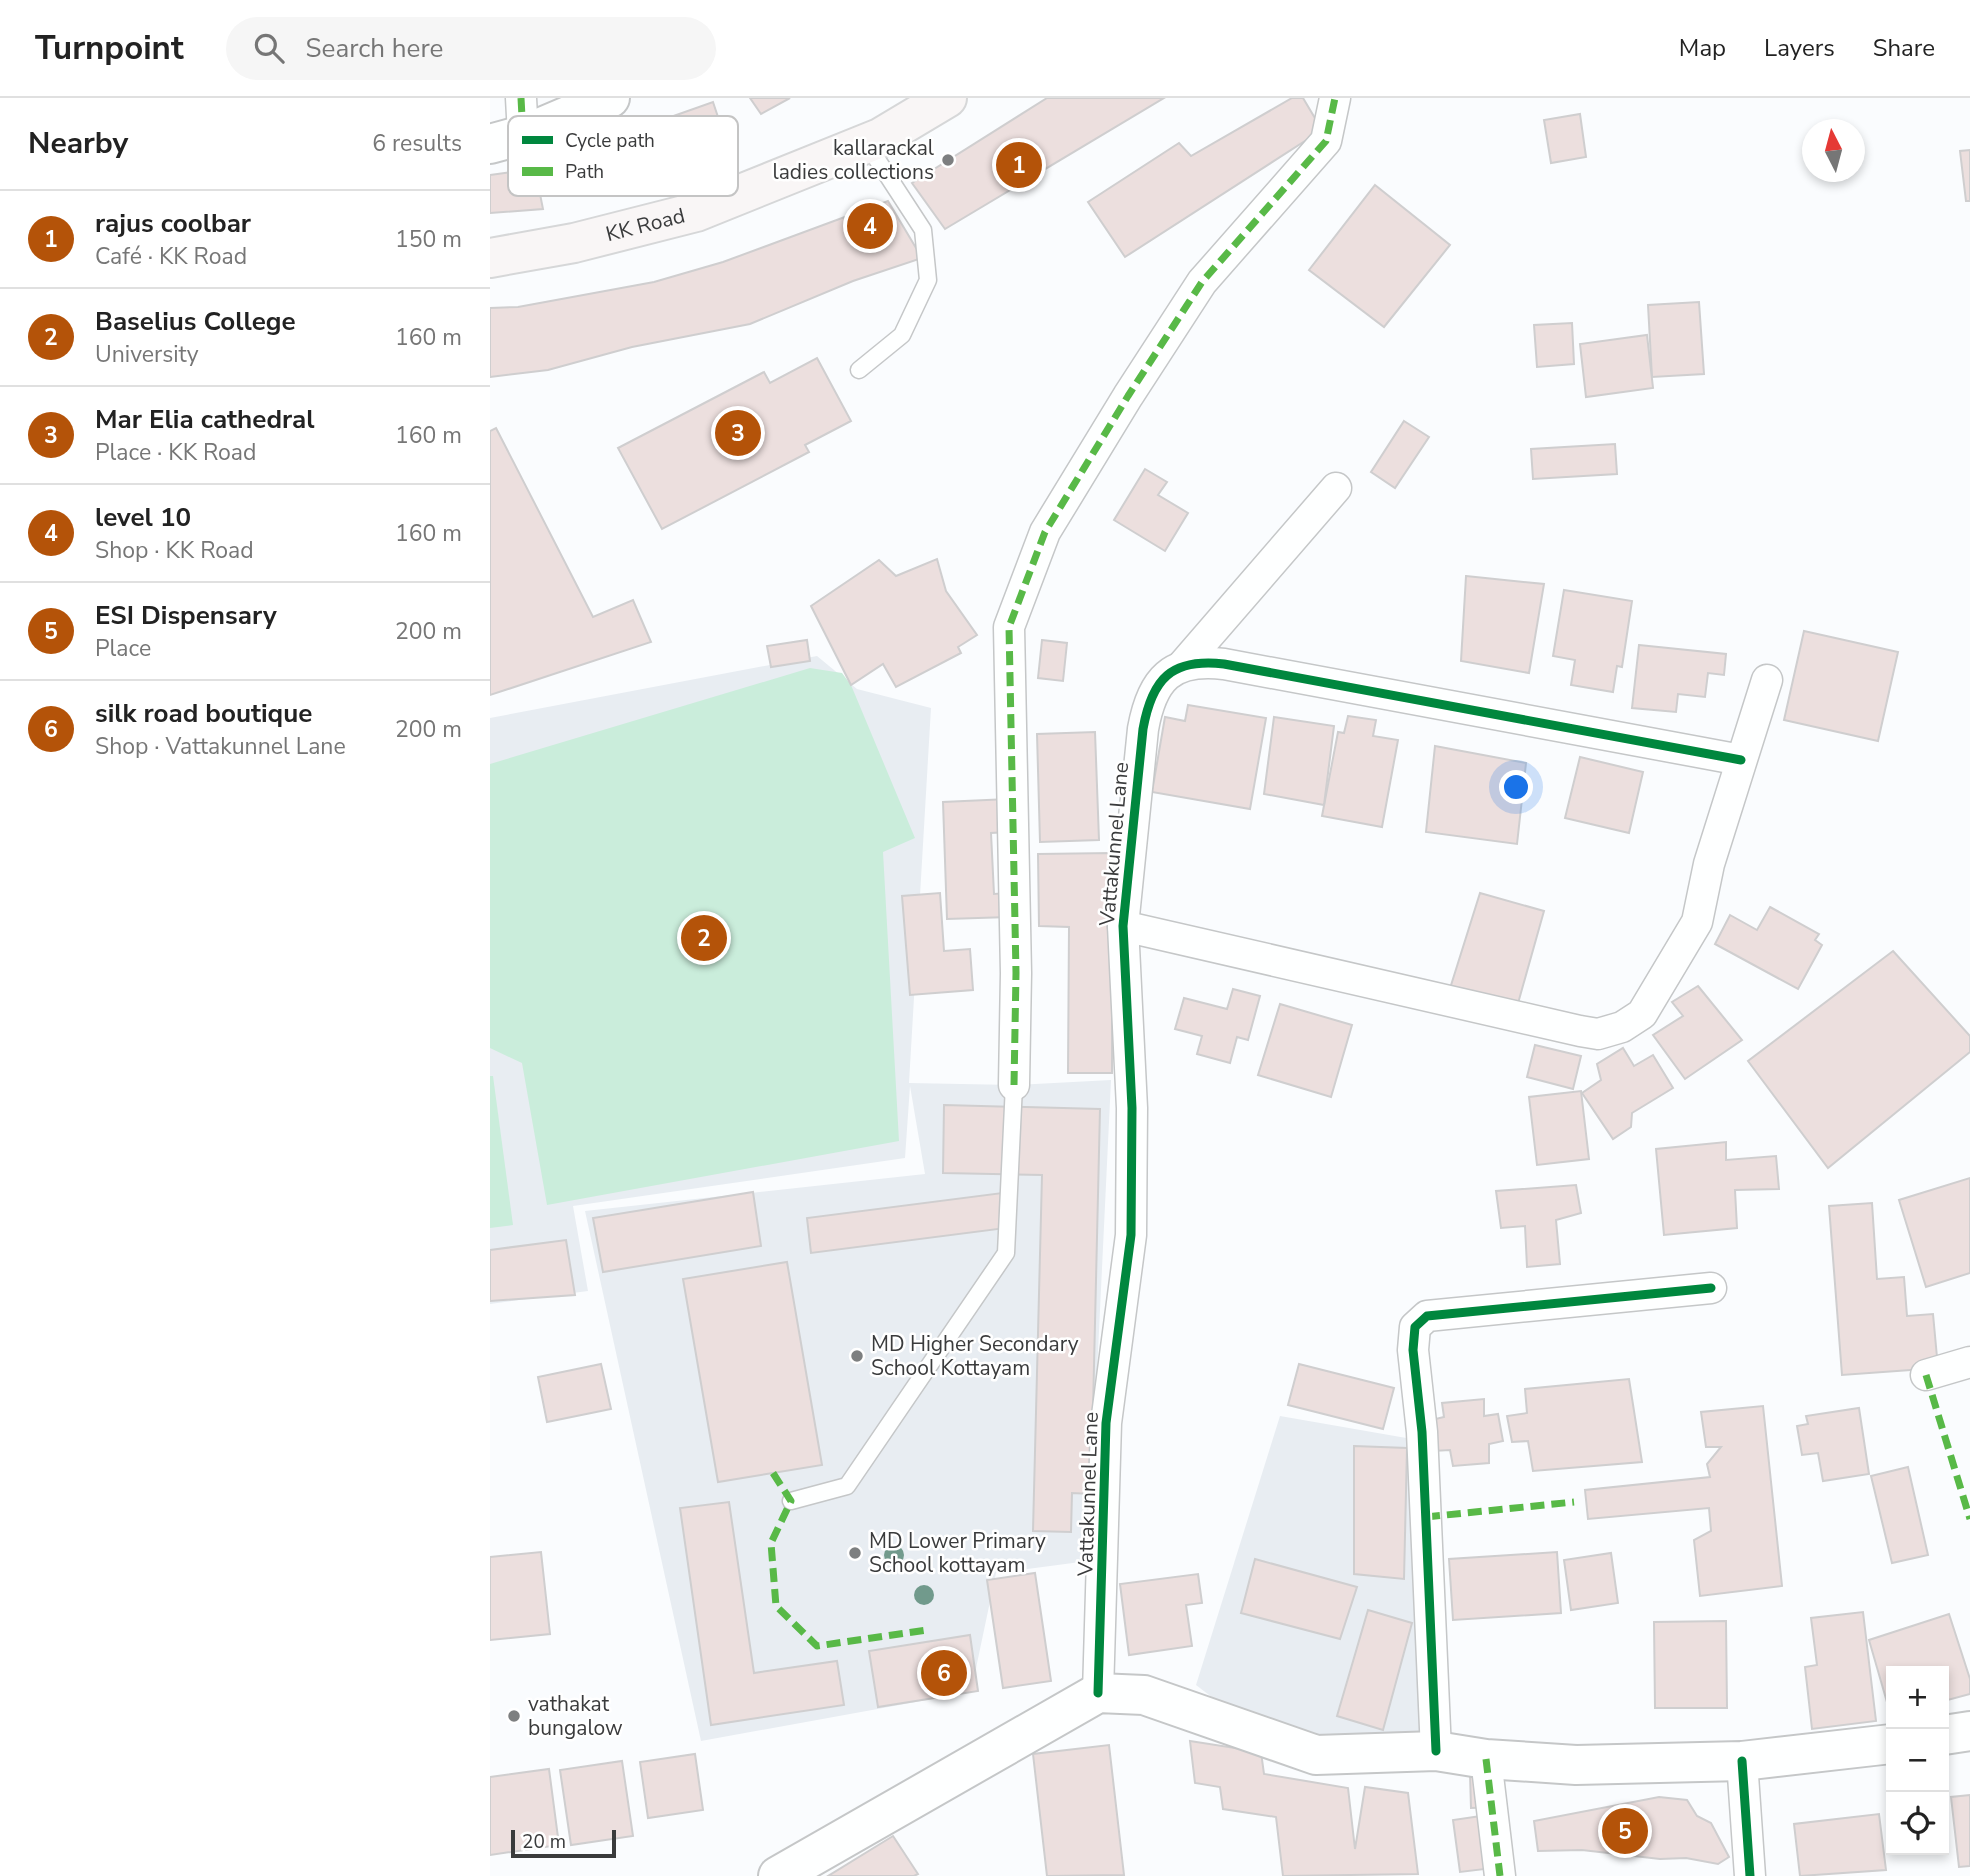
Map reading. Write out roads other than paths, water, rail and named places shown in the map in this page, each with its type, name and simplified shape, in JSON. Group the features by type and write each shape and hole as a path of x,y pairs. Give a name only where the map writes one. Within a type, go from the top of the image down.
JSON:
{"main road":[{"path":"546,116 610,98"},
{"name":"KK Road","path":"738,195 867,144 947,98"},
{"name":"KK Road","path":"490,258 574,243 696,212 736,196"},
{"path":"778,1876 1098,1693 1144,1695 1316,1755 1436,1751 1486,1759 1576,1765 1742,1761 1886,1745"},
{"path":"1949,1734 1970,1731"}],"street":[{"path":"1014,1085 1016,973 1009,627 1045,532 1121,408 1202,282 1326,141 1335,98"},
{"name":"Vattakunnel Lane","path":"1098,1693 1106,1423 1131,1235 1132,1108 1122,926 1148,701 1160,679 1182,666 1336,488"},
{"path":"1182,666 1205,662 1224,664 1741,760"},
{"path":"1122,926 1598,1034 1622,1027 1642,1014 1697,922 1709,863 1767,680"},
{"path":"1436,1751 1422,1432 1413,1350 1415,1327 1427,1316 1711,1288"},
{"path":"1926,1374 1970,1362"},
{"path":"1486,1759 1500,1876"},
{"path":"1742,1761 1750,1876"}],"lane":[{"path":"859,370 902,335 928,280 923,230 867,144"},
{"path":"791,1501 848,1486 1006,1253 1014,1085"}],"place":[{"name":"kallarackal ladies collections","path":"948,160"},
{"name":"rajus coolbar","path":"1019,165"},
{"name":"level 10","path":"870,226"},
{"name":"Mar Elia cathedral","path":"738,433"},
{"name":"Baselius College","path":"704,938"},
{"name":"MD Higher Secondary School Kottayam","path":"857,1356"},
{"name":"MD Lower Primary School kottayam","path":"855,1553"},
{"name":"silk road boutique","path":"944,1673"},
{"name":"vathakat bungalow","path":"514,1716"},
{"name":"ESI Dispensary","path":"1625,1831"}]}
